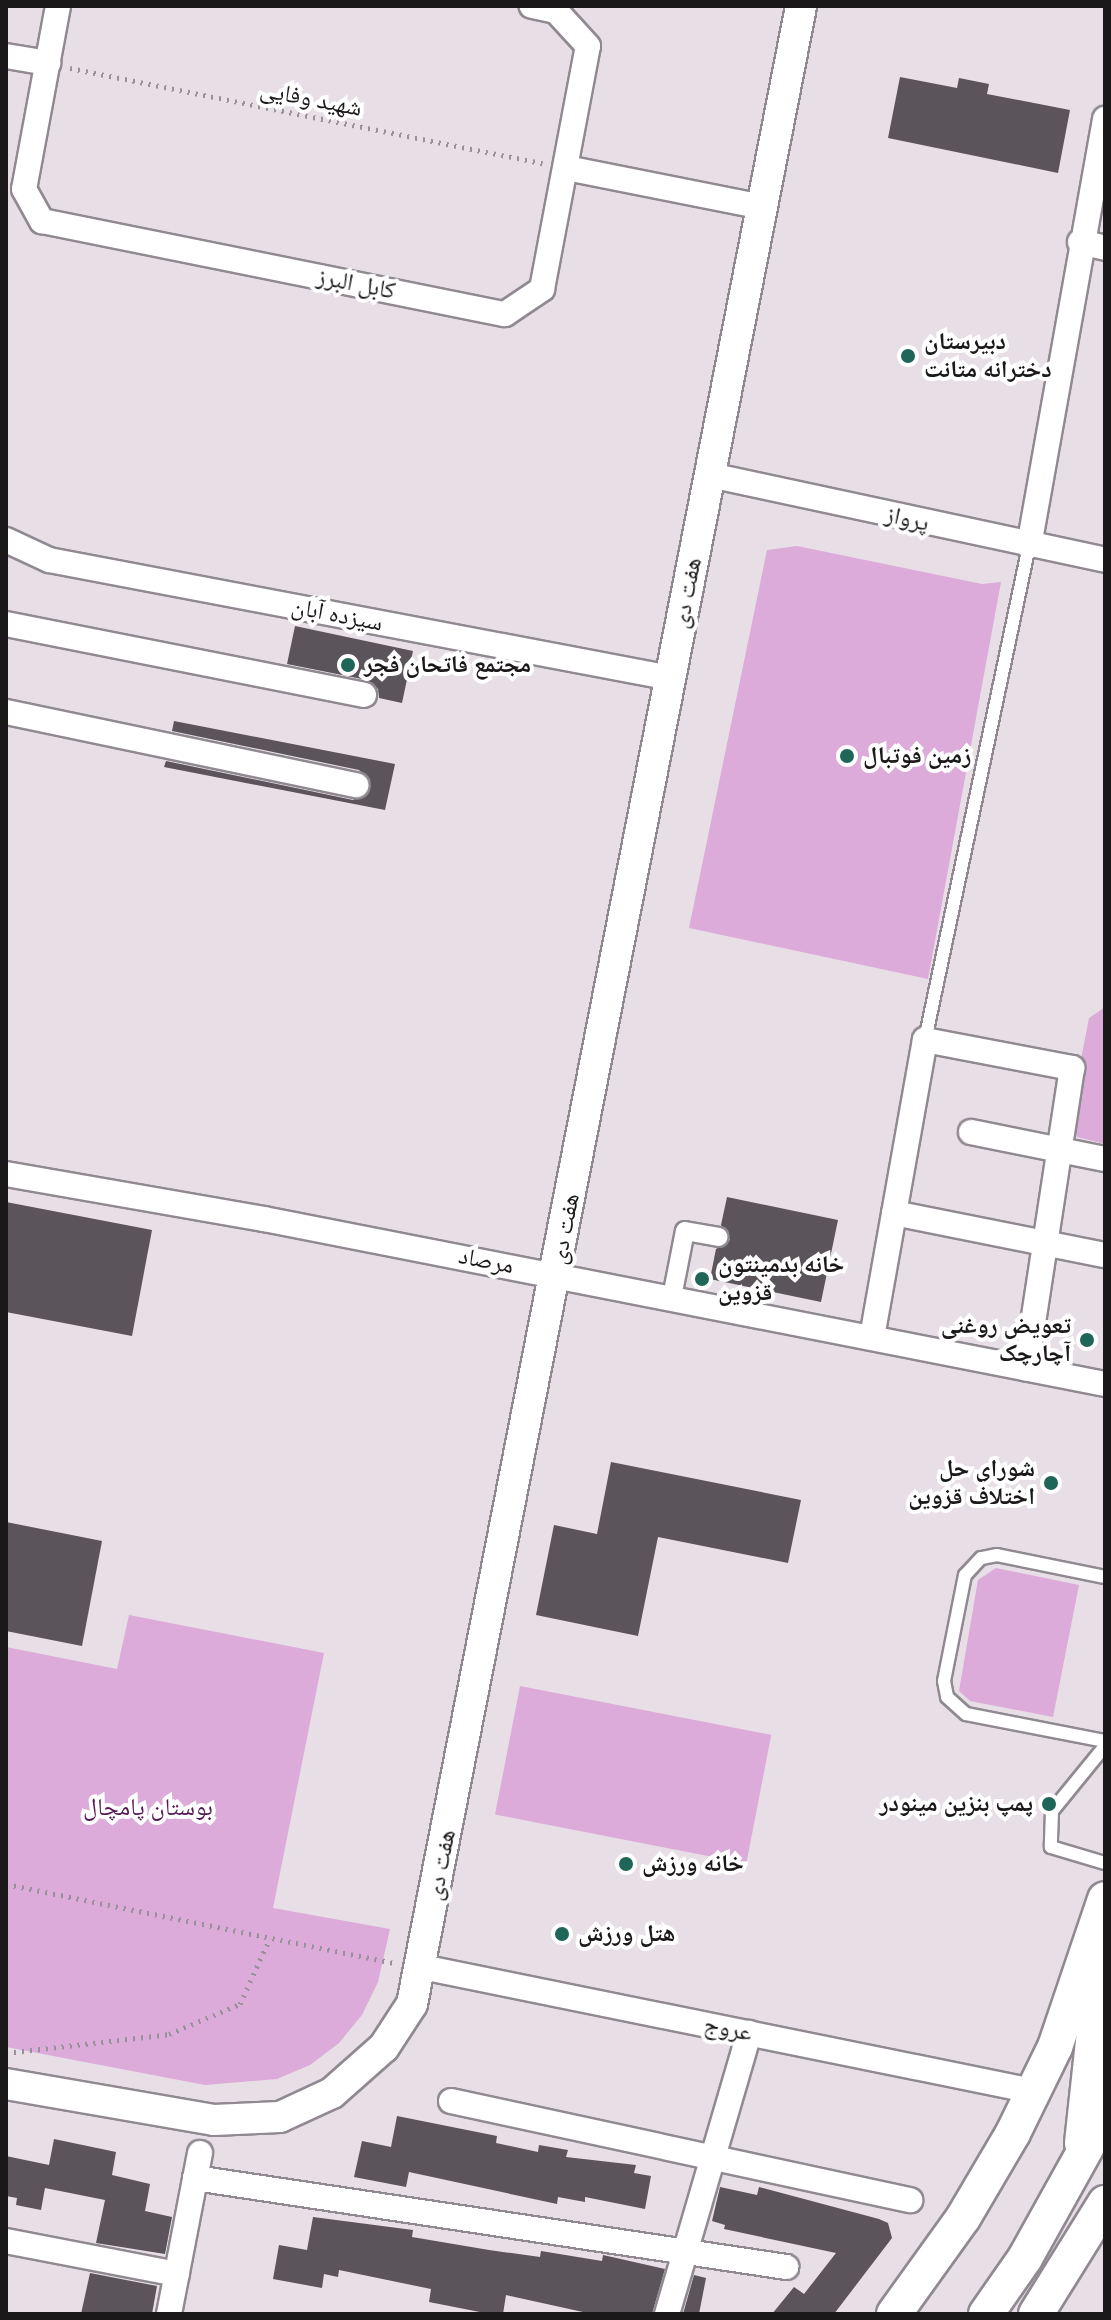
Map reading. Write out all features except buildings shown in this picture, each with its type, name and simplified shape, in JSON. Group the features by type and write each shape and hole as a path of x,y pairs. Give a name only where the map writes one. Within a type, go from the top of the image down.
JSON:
{"main road":[{"path":"894,2314 963,2218 1033,2091 1088,1957 1105,1899"},
{"path":"1078,2168 1097,2005 1088,1957"},
{"path":"986,2314 1078,2168 1105,2114"},
{"path":"1036,2314 1105,2203"}],"street":[{"path":"6,56 48,63 58,6"},
{"name":"کابل البرز","path":"48,63 24,189 42,221 505,314 542,289 588,46 556,11 532,6"},
{"name":"هفت دی","path":"6,2084 214,2120 280,2117 332,2093 384,2047 412,2004 422,1968 801,6"},
{"path":"1029,546 1080,242 1105,119"},
{"path":"567,168 762,207"},
{"path":"1080,242 1105,248"},
{"name":"پرواز","path":"710,475 1105,560"},
{"name":"سیزده آبان","path":"6,540 49,560 671,678"},
{"path":"6,624 364,695"},
{"path":"6,712 356,785"},
{"path":"872,1337 925,1040 1072,1068 1026,1368"},
{"path":"971,1132 1105,1159"},
{"name":"مرصاد","path":"6,1174 672,1297 1105,1384"},
{"path":"894,1213 1105,1255"},
{"path":"672,1297 685,1231 718,1237"},
{"name":"عروج","path":"422,1968 1033,2091"},
{"path":"667,2314 749,2033"},
{"path":"451,2101 910,2200"},
{"path":"169,2314 200,2153"},
{"path":"195,2178 786,2267"},
{"path":"6,2241 177,2274"}],"lane":[{"path":"925,1040 1029,546"},
{"path":"1105,1577 997,1555 981,1558 965,1575 944,1681 947,1697 966,1714 1105,1744 1052,1811 1051,1847 1105,1863"}],"path":[{"name":"شهید وفایی","path":"48,63 567,168"},
{"path":"6,1884 422,1968"},
{"path":"6,2053 169,2034 240,2004 270,1938"}],"green space":[{"name":"زمین فوتبال","path":"797,546 982,584 1001,582 928,979 689,928 767,550"},
{"path":"1105,1007 1105,1144 1077,1137 1069,1120 1089,1018"},
{"path":"996,1568 1079,1585 1053,1717 970,1701 959,1691 978,1580"},
{"name":"بوستان پامچال","path":"129,1615 324,1653 273,1908 390,1929 378,1982 362,2015 339,2043 310,2065 277,2079 205,2085 6,2047 6,1647 117,1669"},
{"path":"520,1686 771,1735 746,1863 495,1815"}],"place":[{"name":"دبیرستان دخترانه متانت","path":"908,356"},
{"name":"مجتمع فاتحان فجر","path":"348,665"},
{"name":"زمین فوتبال","path":"847,756"},
{"name":"خانه بدمینتون قزوین","path":"702,1279"},
{"name":"تعویض روغنی آچارچک","path":"1087,1340"},
{"name":"شورای حل اختلاف قزوین","path":"1051,1483"},
{"name":"پمپ بنزین مینودر","path":"1049,1804"},
{"name":"خانه ورزش","path":"626,1864"},
{"name":"هتل ورزش","path":"562,1934"}]}
